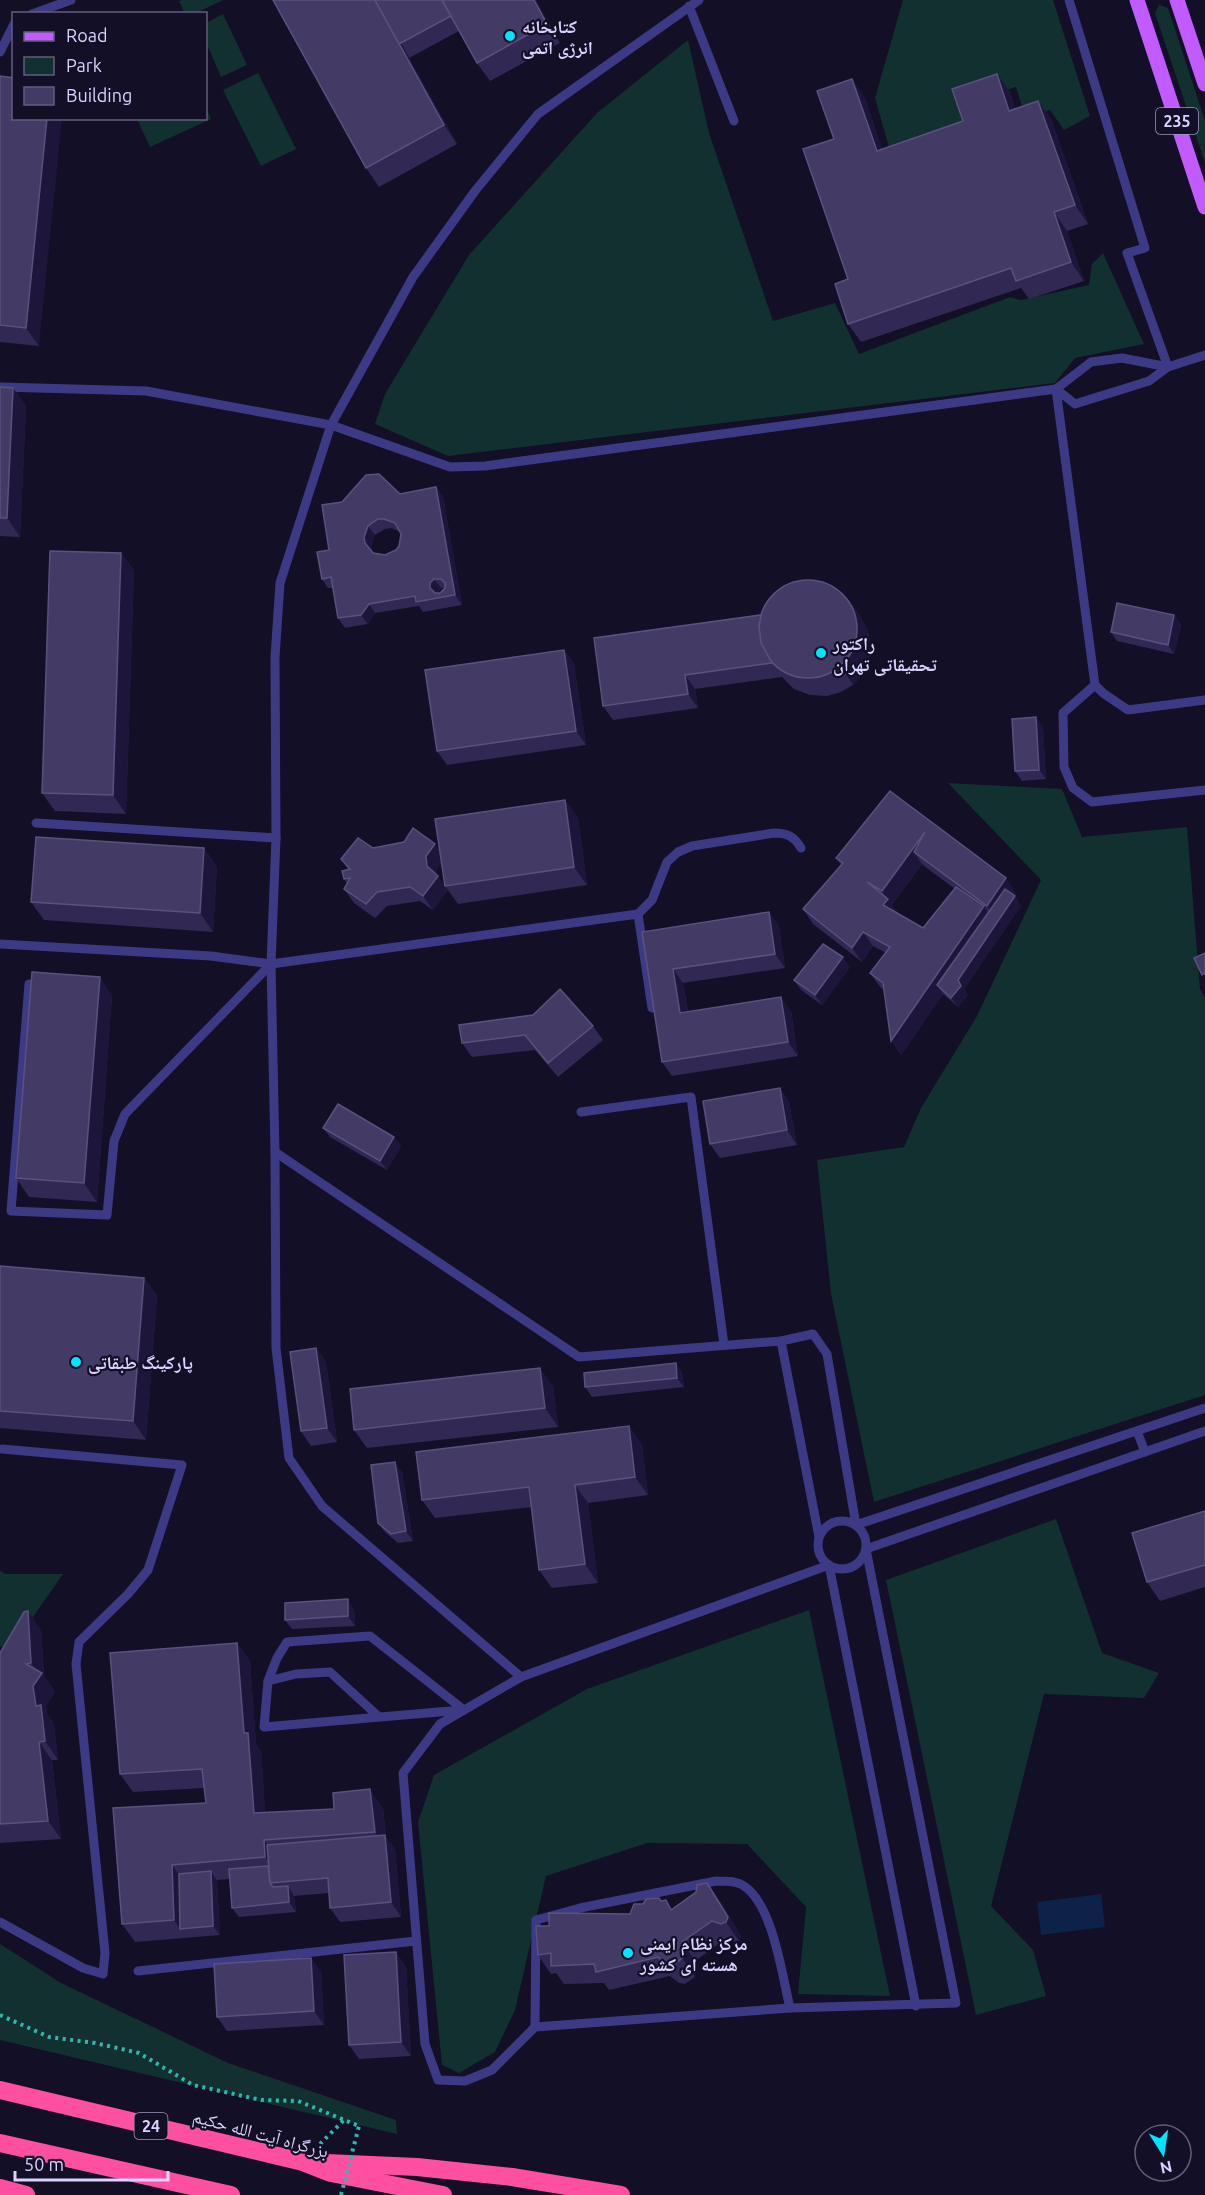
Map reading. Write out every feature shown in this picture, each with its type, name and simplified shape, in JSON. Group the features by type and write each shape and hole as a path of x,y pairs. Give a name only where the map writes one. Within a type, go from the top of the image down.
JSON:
{"highway":[{"name":"بزرگراه آیت الله حکیم","path":"0,2090 303,2162 331,2173 443,2195"},
{"path":"0,2143 231,2195"},
{"path":"303,2162 417,2167 512,2177 621,2195"},
{"path":"0,2188 26,2195"}],"main road":[{"name":"235","path":"1137,0 1205,207"},
{"name":"235","path":"1177,0 1205,84"}],"lane":[{"path":"38,12 71,0"},
{"path":"521,1677 322,1506 289,1458 276,1348 271,964 276,838 275,657 280,583 331,425 413,277 475,191 538,114 699,0"},
{"path":"1069,0 1145,248 1127,253 1168,367"},
{"path":"689,6 734,121"},
{"path":"0,52 12,28"},
{"path":"1056,389 1075,404 1149,381 1168,367 1205,355"},
{"path":"0,387 146,391 331,425 450,467 485,466 1056,389 1091,362 1122,358 1168,367"},
{"path":"1056,389 1095,685 1128,710 1205,700"},
{"path":"1095,685 1063,713 1064,766 1073,788 1092,802 1205,790"},
{"path":"36,823 276,838"},
{"path":"0,944 211,956 271,964 638,914 652,900 667,862 678,852 692,846 785,833 796,839 801,848"},
{"path":"638,914 652,1008"},
{"path":"29,984 11,1211 107,1215 114,1142 125,1114 271,964"},
{"path":"581,1112 691,1097 724,1345"},
{"path":"275,1152 579,1357 782,1341 813,1334 827,1354 856,1525"},
{"path":"782,1341 819,1537 819,1553 829,1565 916,2006"},
{"path":"856,1525 1205,1408"},
{"path":"1137,1431 1145,1452"},
{"path":"866,1548 1205,1431"},
{"path":"0,1922 83,1968 103,1974 105,1953 76,1664 79,1642 128,1594 148,1570 182,1465 2,1449"},
{"path":"819,1537 823,1530 835,1522 850,1522 856,1525 865,1536 956,2003 790,2008 535,2026 492,2070 465,2081 438,2080 424,2044 403,1773 440,1724 521,1677 829,1565 844,1569 852,1567 864,1556 866,1548"},
{"path":"370,1636 464,1710 264,1727 268,1681 277,1658 287,1642 370,1636"},
{"path":"268,1681 296,1674 330,1672 379,1717"},
{"path":"535,2026 536,1920 580,1908 716,1881 735,1882 745,1886 763,1910 770,1924 790,2008"},
{"path":"138,1971 416,1941"}],"path":[{"path":"0,2015 49,2037 95,2043 139,2053 193,2085 261,2100 298,2101 359,2126 341,2195"},
{"path":"303,2162 345,2119"}],"green space":[{"path":"223,0 198,12 184,12 179,1"},
{"path":"903,0 1053,0 1090,116 1064,130 1050,110 1026,119 1016,87 959,104 968,134 892,158 875,98"},
{"path":"1159,5 1168,8 1205,121 1205,163 1155,13"},
{"path":"223,14 247,65 221,77 207,44 207,22"},
{"path":"688,40 709,133 773,321 835,303 859,354 1010,297 1021,300 1089,285 1092,264 1103,253 1144,344 1075,358 1055,383 448,456 375,424 385,394 469,255 597,113"},
{"path":"258,73 296,149 261,166 223,90"},
{"path":"207,109 211,119 150,147 137,120 207,120"},
{"path":"948,783 1062,789 1082,837 1187,827 1200,989 1205,998 1205,1395 874,1502 831,1294 817,1160 904,1147 921,1108 977,1016 1041,880"},
{"path":"1056,1519 1102,1653 1159,1673 1144,1698 1044,1694 991,1906 1033,1950 1046,1996 976,2015 886,1580"},
{"path":"0,1571 6,1574 63,1574 14,1644 0,1647"},
{"path":"809,1610 890,1996 798,1994 806,1907 747,1844 647,1843 546,1876 515,2010 495,2052 459,2073 442,2065 418,1822 434,1775 587,1689"},
{"path":"0,1944 61,1983 228,2063 396,2120 397,2134 0,2040"}],"water":[{"path":"1101,1894 1105,1927 1041,1935 1037,1902"}],"building":[{"path":"273,0 375,0 444,125 366,168"},
{"path":"375,0 442,0 451,16 399,44"},
{"name":"کتابخانه انرژی اتمی","path":"442,0 534,0 547,24 477,63"},
{"path":"997,74 1009,111 1038,101 1075,205 1054,212 1071,262 1016,281 1011,268 848,324 835,284 848,279 803,149 834,139 817,91 852,79 877,151 963,121 952,89"},
{"path":"0,76 12,78 12,120 47,120 26,328 0,325"},
{"path":"0,387 13,388 7,518 0,518"},
{"path":"379,474 400,494 436,487 455,595 416,602 415,596 369,604 361,615 338,618 331,577 322,579 317,552 329,550 322,505 342,502 366,475","holes":["378,519 395,523 401,534 396,550 385,555 373,553 365,543 364,537 368,526","434,579 441,579 445,583 445,588 440,593 435,593 430,588 430,583"]},
{"path":"50,551 121,553 113,795 42,793"},
{"name":"راکتور تحقیقاتی تهران","path":"808,580 827,584 843,594 853,610 857,629 853,648 843,664 827,674 808,678 789,674 773,664 763,648 759,629 763,610 773,594 789,584"},
{"path":"1117,603 1174,615 1168,645 1111,632"},
{"path":"761,615 759,626 761,643 772,663 685,675 688,694 603,706 594,638"},
{"path":"564,650 576,731 437,751 425,670"},
{"path":"1036,717 1039,770 1015,771 1012,719"},
{"path":"890,791 1006,878 987,906 914,852 925,832 882,891 867,882 888,899 883,905 923,928 956,887 984,906 891,1041 883,983 870,973 890,947 863,932 852,948 803,909 843,863 836,858"},
{"path":"565,800 574,867 445,886 435,819"},
{"path":"413,828 435,844 426,856 427,866 438,876 423,896 410,887 377,892 366,904 344,889 350,878 344,879 342,871 350,869 341,859 358,838 373,848 404,842"},
{"path":"36,837 204,848 200,913 31,902"},
{"path":"1005,889 1015,896 958,980 961,986 951,998 937,985"},
{"path":"769,912 775,954 673,969 680,1013 781,997 788,1042 662,1062 642,932"},
{"path":"823,944 843,957 815,995 794,980"},
{"path":"1205,953 1205,975 1204,973 1202,975 1194,958"},
{"path":"32,972 100,977 84,1183 16,1178"},
{"path":"560,989 593,1026 548,1063 525,1035 462,1043 459,1025 533,1015"},
{"path":"780,1088 787,1130 710,1144 703,1101"},
{"path":"338,1104 394,1137 380,1161 323,1128"},
{"name":"پارکینگ طبقاتی","path":"0,1266 144,1278 133,1421 0,1411"},
{"path":"316,1348 327,1428 301,1431 290,1352"},
{"path":"676,1363 677,1378 585,1387 584,1373"},
{"path":"540,1368 545,1408 354,1430 350,1389"},
{"path":"629,1426 635,1477 575,1485 585,1564 539,1570 529,1487 422,1500 416,1452"},
{"path":"395,1462 406,1531 391,1534 378,1523 371,1465"},
{"path":"1205,1511 1205,1565 1147,1582 1132,1533"},
{"path":"348,1599 348,1616 285,1620 285,1603"},
{"path":"28,1611 31,1663 26,1664 42,1673 33,1686 36,1706 41,1705 45,1741 39,1742 48,1821 0,1824 0,1653 24,1612"},
{"path":"237,1643 244,1733 248,1733 254,1813 334,1809 333,1793 370,1789 375,1832 264,1840 265,1857 172,1865 174,1920 122,1924 113,1808 206,1803 202,1769 120,1774 110,1653"},
{"path":"385,1835 391,1902 330,1908 328,1878 270,1883 267,1845"},
{"path":"268,1866 270,1883 273,1887 288,1886 289,1902 232,1908 229,1869"},
{"path":"211,1871 213,1926 180,1929 179,1874"},
{"path":"707,1883 728,1917 726,1922 721,1924 712,1921 682,1942 684,1953 682,1958 672,1966 666,1965 658,1957 596,1972 594,1964 551,1966 551,1953 538,1955 536,1926 549,1926 549,1913 630,1914 634,1904 643,1904 646,1899 659,1898 661,1901 666,1900 671,1910 696,1892 697,1885"},
{"path":"396,1952 401,2042 349,2045 344,1955"},
{"path":"311,1958 314,2011 217,2017 214,1964"}],"place":[{"name":"کتابخانه انرژی اتمی","path":"510,36"},
{"name":"راکتور تحقیقاتی تهران","path":"821,653"},
{"name":"پارکینگ طبقاتی","path":"76,1362"},
{"name":"مرکز نظام ایمنی هسته ای کشور","path":"628,1953"}]}
